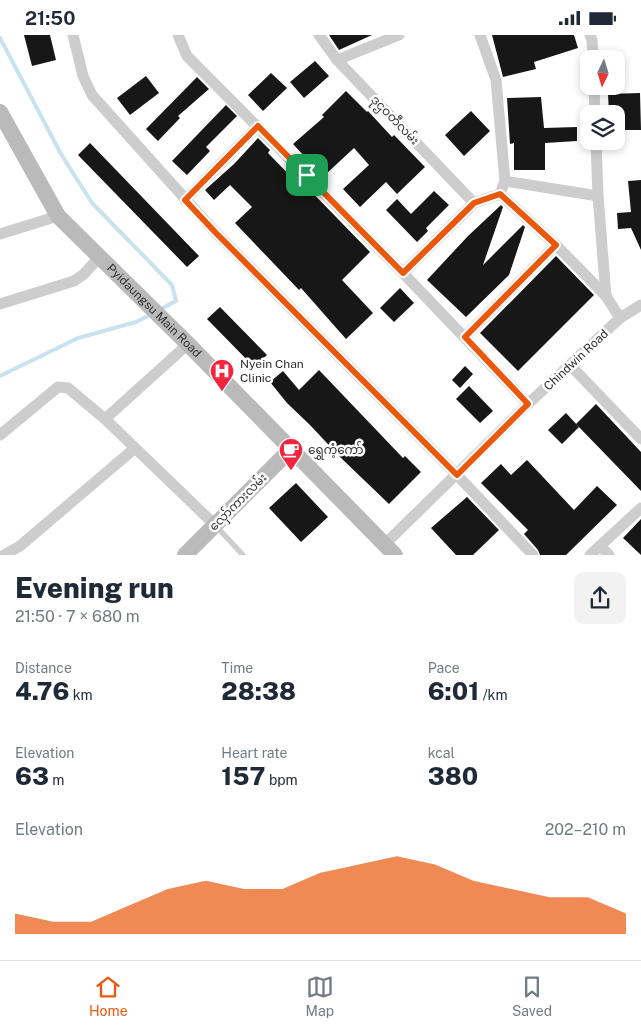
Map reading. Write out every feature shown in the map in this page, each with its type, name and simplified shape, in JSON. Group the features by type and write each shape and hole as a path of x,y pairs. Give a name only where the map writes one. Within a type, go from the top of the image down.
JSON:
{"main road":[{"name":"Pyidaungsu Main Road","path":"0,112 58,216 188,344 390,550"},
{"name":"လှော်ကားလမ်း","path":"185,555 290,449"}],"street":[{"path":"73,35 82,76 92,95 222,239 457,475 533,555"},
{"path":"178,35 187,57 403,273 528,404"},
{"name":"ဒုဌဝတီလမ်း","path":"319,35 337,60 474,203"},
{"path":"337,60 399,35"},
{"path":"403,273 474,203 500,194 505,181 496,81 480,35"},
{"path":"590,35 593,50"},
{"path":"185,200 258,126"},
{"path":"596,150 606,296"},
{"path":"505,181 598,196"},
{"path":"500,194 556,245 606,296 620,318"},
{"path":"0,234 58,216"},
{"path":"465,337 556,245"},
{"path":"0,304 74,281 84,274 100,256"},
{"name":"Chindwin Road","path":"390,550 457,475 528,404 571,366 620,318 641,305"},
{"path":"105,419 188,344"},
{"path":"571,366 641,439"},
{"path":"0,435 58,387 68,388 105,419 215,525"},
{"path":"4,555 20,546 135,448"},
{"path":"590,555 641,508"},
{"path":"600,546 609,555"}],"lane":[{"path":"215,525 243,555"}],"building":[{"path":"24,35 50,35 56,60 32,66"},
{"path":"329,35 372,35 339,50"},
{"path":"492,35 574,35 578,48 534,62 536,69 503,77"},
{"path":"315,61 329,76 304,98 290,82"},
{"path":"271,73 287,88 263,111 248,95"},
{"path":"146,76 159,93 130,115 117,98"},
{"path":"197,77 209,89 178,116 180,118 158,141 146,129"},
{"path":"346,91 392,137 394,135 425,167 397,194 386,182 360,207 343,189 369,165 354,148 326,174 310,156 305,157 293,144 324,117 322,115"},
{"path":"625,93 640,93 641,130 625,130 625,105 609,105 608,95 625,95"},
{"path":"541,97 544,128 577,127 577,141 545,143 545,170 514,170 514,143 510,144 507,98"},
{"path":"226,105 237,116 206,147 210,151 187,175 172,161"},
{"path":"471,111 490,131 464,156 445,135"},
{"path":"258,138 270,150 268,153 300,186 303,183 370,252 342,280 373,313 346,339 301,288 299,290 235,223 252,207 230,185 214,200 205,190 234,164"},
{"path":"90,143 199,256 187,267 78,155"},
{"path":"641,180 641,250 631,228 618,229 617,213 631,212 628,181"},
{"path":"434,191 449,205 426,228 428,231 417,242 386,210 397,199 411,214"},
{"path":"501,205 503,207 483,265 523,225 525,227 509,275 466,317 427,280 468,236"},
{"path":"556,256 594,295 518,371 480,333"},
{"path":"400,288 414,303 394,322 380,308"},
{"path":"220,307 267,355 254,367 207,319"},
{"path":"465,366 473,374 460,388 452,380"},
{"path":"319,370 403,458 405,456 421,472 389,504 287,403 270,382 283,371 299,390"},
{"path":"469,386 493,411 480,423 456,399"},
{"path":"596,404 641,452 641,491 576,424"},
{"path":"566,413 579,427 562,444 548,430"},
{"path":"527,460 574,510 597,486 617,505 566,555 540,555 524,534 528,530 481,483 501,464 511,475"},
{"path":"296,483 328,517 301,542 269,508"},
{"path":"467,497 499,530 473,555 456,555 431,528"},
{"path":"641,519 641,555 623,538"}],"waterway":[{"path":"0,38 61,154 92,203 172,285 176,301 159,310"},
{"path":"0,376 78,338 136,322 152,314"}],"place":[{"name":"Nyein Chan Clinic","path":"222,392"},
{"name":"ရွှေကံ့ကော်","path":"291,471"}],"route":[{"path":"258,126 307,175 403,273 474,203 500,194 556,245 465,337 528,404 457,475 185,200 258,126"}]}
